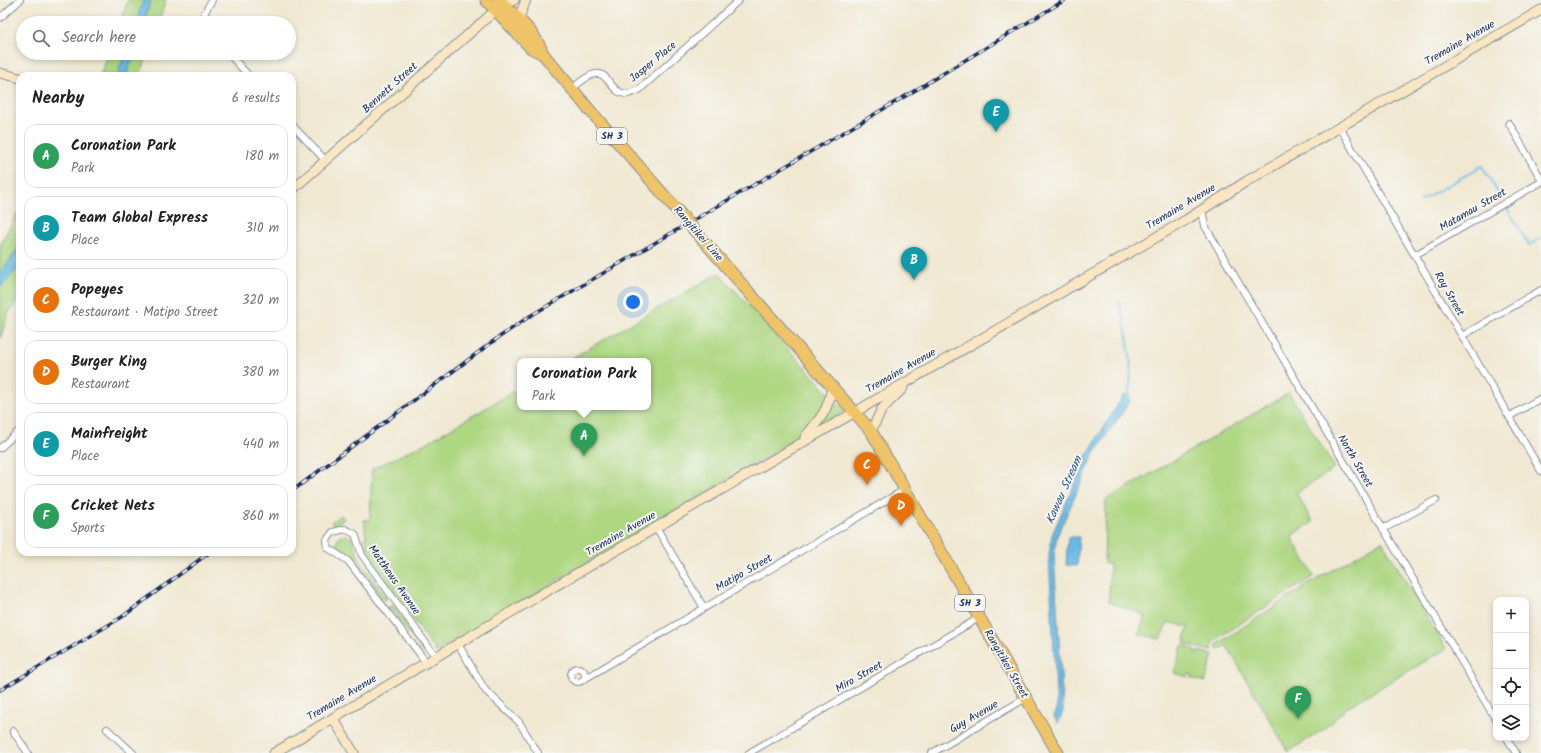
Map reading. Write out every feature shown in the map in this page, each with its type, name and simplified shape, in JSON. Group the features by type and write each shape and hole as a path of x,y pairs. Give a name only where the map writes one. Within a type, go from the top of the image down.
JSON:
{"highway":[{"name":"Rangitikei Line","path":"486,0 501,4 520,21 540,44 543,54"},
{"name":"Rangitikei Line","path":"501,4 531,48 543,54 695,231 855,412"},
{"name":"Rangitikei Street","path":"855,412 871,431 1058,753"}],"main road":[{"path":"501,4 514,0"},
{"path":"520,21 520,16 526,0"},
{"name":"Bennett Street","path":"296,187 501,4"},
{"name":"Tremaine Avenue","path":"274,753 800,442 855,412 1541,10"},
{"path":"0,73 16,77"},
{"path":"871,431 882,409 911,379"},
{"path":"800,442 827,410 830,402 832,386"},
{"path":"333,718 354,753"}],"street":[{"path":"0,18 20,0"},
{"path":"205,16 205,12 212,0"},
{"name":"Jasper Place","path":"572,88 586,76 594,74 603,76 622,92 627,94 639,90 739,0"},
{"path":"234,60 245,72"},
{"path":"1509,123 1541,180"},
{"path":"296,128 326,161"},
{"name":"Roy Street","path":"1340,128 1541,471"},
{"name":"Matamau Street","path":"1415,255 1541,180"},
{"name":"North Street","path":"1202,209 1205,226 1493,715"},
{"path":"1462,336 1541,290"},
{"path":"1510,416 1541,398"},
{"path":"0,448 16,434"},
{"name":"Matipo Street","path":"580,681 904,490"},
{"path":"1383,529 1436,500"},
{"path":"656,527 704,608"},
{"name":"Matthews Avenue","path":"426,662 348,561 328,548 327,540 334,532 345,529 355,534 362,555 436,656"},
{"name":"Miro Street","path":"749,753 979,618"},
{"path":"458,644 485,690 519,722 538,753"},
{"path":"584,674 584,678 580,681 574,681 571,678 571,673 578,668 584,674 594,674"},
{"name":"Guy Avenue","path":"932,753 1026,698"},
{"path":"107,729 133,753"},
{"path":"13,731 28,753"},
{"path":"1509,741 1516,753"}],"green space":[{"path":"128,0 166,0 160,16 122,16"},
{"path":"106,60 146,60 141,72 102,72"},
{"path":"16,215 16,302 8,314 0,339 0,245"},
{"path":"719,273 845,411 436,652 368,554 364,520 370,520 372,469 426,443 517,390 517,410 651,410 651,358 572,358"},
{"path":"1289,393 1335,468 1296,493 1313,522 1291,536 1314,576 1213,641 1212,651 1184,644 1188,627 1168,622 1160,639 1139,634 1145,615 1109,602 1110,565 1104,563 1106,500"},
{"path":"341,515 344,519 334,526 331,522"},
{"path":"345,535 351,537 360,560 387,598 384,601 359,566 346,555 338,551 336,544 339,537"},
{"path":"1382,541 1446,649 1349,706 1324,729 1288,752 1227,646 1218,649 1216,645 1320,577"},
{"path":"393,605 428,654 426,656 389,607"},
{"path":"1182,646 1196,650 1195,653 1198,654 1199,651 1213,655 1205,682 1191,678 1192,674 1189,674 1188,677 1174,673"}],"water":[{"path":"144,0 151,0 145,16 138,16"},
{"path":"123,60 132,60 127,72 118,72"},
{"path":"16,252 16,270 0,288 0,274"},
{"path":"1123,396 1129,396 1130,401 1095,452 1057,536 1054,555 1063,711 1058,723 1054,717 1057,710 1049,555 1052,535 1087,455"},
{"path":"1068,537 1079,537 1077,566 1066,565"}],"waterway":[{"path":"1420,201 1482,166 1502,199"},
{"path":"1508,210 1529,245 1541,238"},
{"name":"Kawau Stream","path":"1119,301 1129,349 1131,373 1128,397"}],"railway":[{"path":"296,488 495,340 530,316 909,94 1065,0"},
{"path":"0,690 122,617 205,556"}],"place":[{"name":"Mainfreight","path":"996,132"},
{"name":"Team Global Express","path":"914,280"},
{"name":"Coronation Park","path":"584,456"},
{"name":"Popeyes","path":"867,485"},
{"name":"Burger King","path":"901,526"},
{"name":"Cricket Nets","path":"1298,719"}]}
